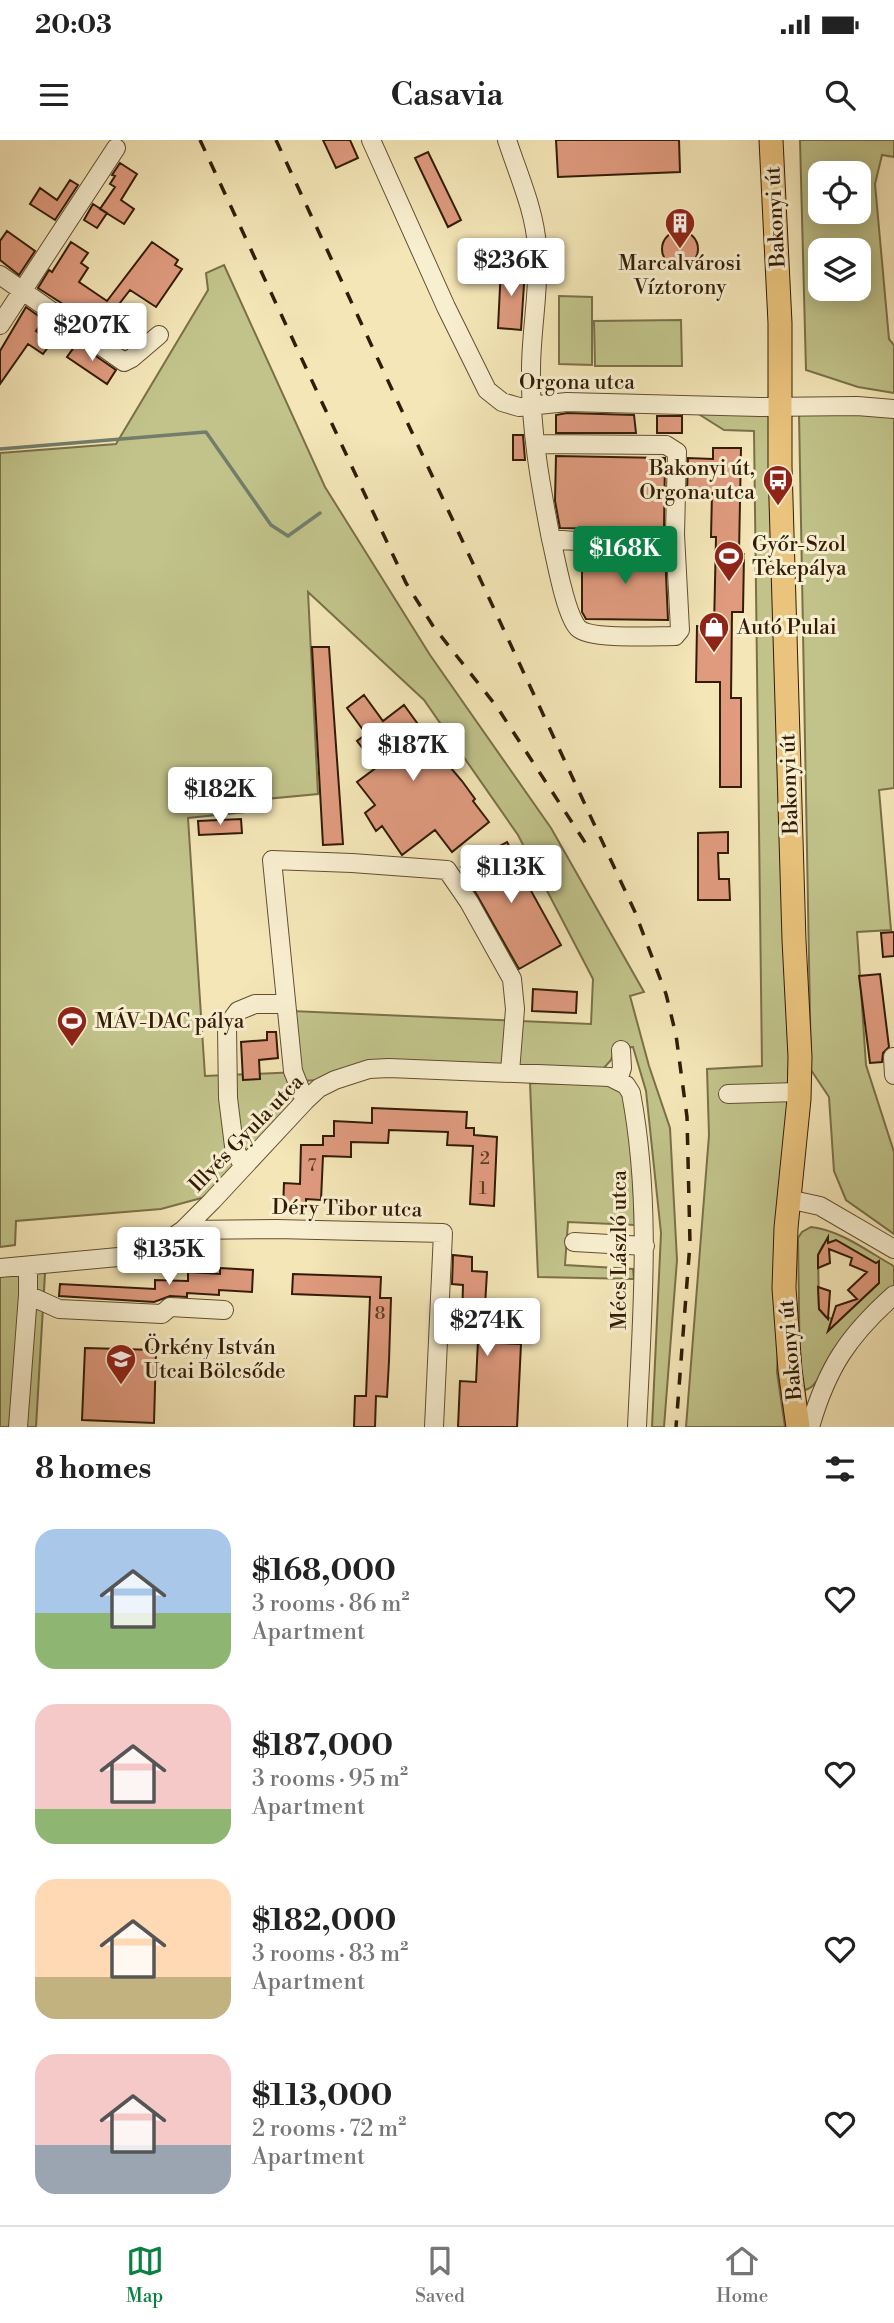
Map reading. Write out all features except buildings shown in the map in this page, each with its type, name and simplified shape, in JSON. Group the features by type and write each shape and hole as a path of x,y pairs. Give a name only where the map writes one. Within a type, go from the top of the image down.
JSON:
{"main road":[{"name":"Bakonyi út","path":"771,140 780,323 779,407 799,1092 788,1199 784,1288 790,1370 798,1427"}],"street":[{"name":"Orgona utca","path":"371,140 446,307 487,390 502,402 519,407 568,402 857,406 894,409"},
{"path":"507,140 533,222 537,248 531,370 532,406 540,483 571,616 579,629 585,632 610,636 675,636 680,630 675,534 677,452 666,445 536,444"},
{"path":"0,325 116,148"},
{"path":"0,275 124,362 159,335"},
{"path":"551,539 586,542 664,541 675,534"},
{"path":"305,1101 293,1071 272,860 447,870 469,902 512,979 515,1009 510,1072"},
{"path":"243,1167 232,1134 228,1098 227,1026 238,1011 255,1004 286,1004"},
{"path":"618,1080 622,1068 621,1050"},
{"path":"893,1057 894,1075"},
{"name":"Illyés Gyula utca","path":"0,1268 129,1256 163,1244 183,1230 319,1088 369,1069 510,1072 599,1076 618,1080"},
{"name":"Mécs László utca","path":"618,1080 626,1085 631,1093 644,1186 645,1246 638,1427"},
{"path":"728,1094 799,1092"},
{"path":"788,1199 820,1206 894,1249"},
{"name":"Déry Tibor utca","path":"183,1230 443,1233 435,1427"},
{"path":"574,1242 645,1246"},
{"path":"18,1427 29,1295 28,1266"},
{"path":"29,1295 59,1309 162,1314 170,1307 224,1310"},
{"path":"810,1427 817,1402 836,1359 856,1331 894,1295"},
{"path":"25,1325 59,1309"}],"green space":[{"path":"800,140 894,140 894,157 882,155 875,184 889,339 894,345 894,393 858,387 806,370"},
{"path":"224,265 325,487 430,655 551,828 644,992 630,996 649,1066 670,1128 677,1260 664,1427 652,1427 661,1233 646,1091 633,1047 615,1048 611,1060 603,1069 391,1065 352,1079 297,1081 295,1103 205,1197 161,1209 16,1221 15,1245 0,1247 0,453 116,444 208,290 206,273","holes":["308,592 424,700 518,835 593,979 591,1024 292,1011 299,1072 205,1076 188,818 266,810 266,799 318,794"]},
{"path":"559,296 592,297 592,365 559,364"},
{"path":"681,320 682,366 595,366 594,321"},
{"path":"689,408 776,413 794,941 777,1372 785,1427 686,1427 709,1135 707,1069 762,1066 754,431 724,430"},
{"path":"799,413 894,416 894,788 879,790 891,930 857,932 866,1065 894,1152 894,1234 846,1200 834,1171 829,1097 811,1070"},
{"path":"530,1083 619,1085 630,1100 635,1225 568,1222 565,1265 633,1269 634,1279 538,1277"},
{"path":"811,1227 832,1232 894,1267 894,1285 836,1350 819,1378 805,1390 800,1380 798,1238","holes":["836,1240 879,1265 879,1283 838,1321 826,1317 819,1309 818,1255 823,1245"]},
{"path":"46,1256 36,1427 0,1427 0,1260"}],"waterway":[{"path":"0,449 206,432 271,525 288,536 320,513"}],"railway":[{"path":"200,140 406,583 433,626 497,707 590,850"},
{"path":"276,140 635,912 666,994 676,1035 687,1117 690,1243 676,1427"}],"place":[{"name":"Marcalvárosi Víztorony","path":"680,250"},
{"name":"Bakonyi út, Orgona utca","path":"778,507"},
{"name":"Győr-Szol Tekepálya","path":"729,583"},
{"name":"Autó Pulai","path":"714,654"},
{"name":"MÁV-DAC pálya","path":"72,1048"},
{"name":"Örkény István Utcai Bölcsőde","path":"121,1386"}]}
